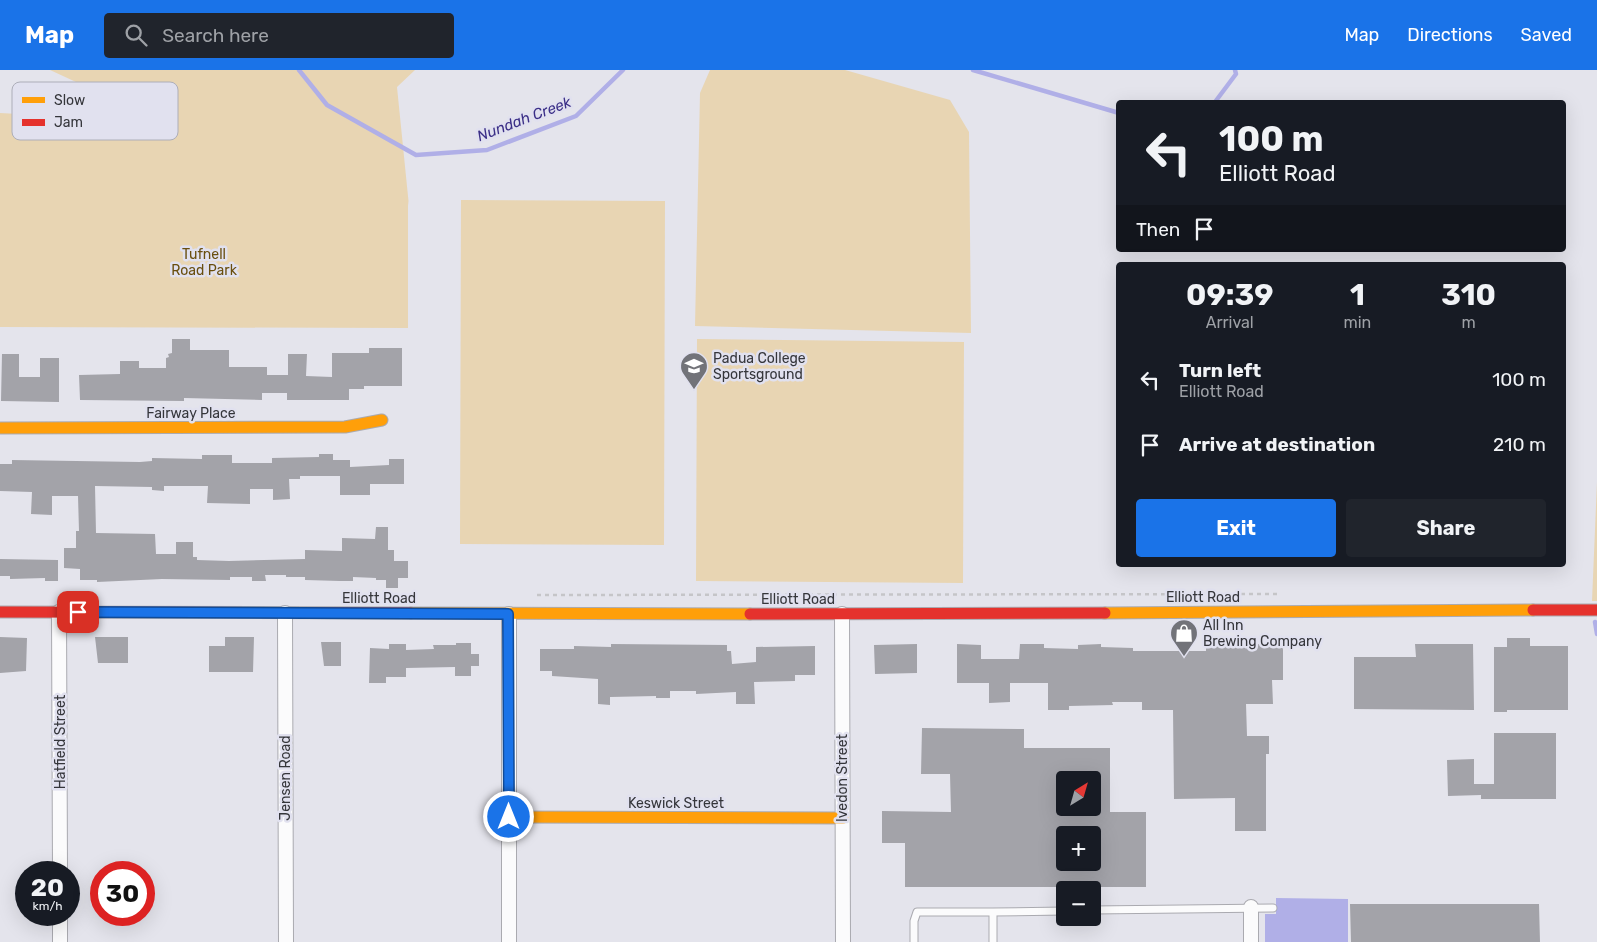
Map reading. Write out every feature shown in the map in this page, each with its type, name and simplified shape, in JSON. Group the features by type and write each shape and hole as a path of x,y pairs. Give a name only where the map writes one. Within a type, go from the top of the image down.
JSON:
{"street":[{"name":"Fairway Place","path":"0,428 345,427 382,420"},
{"name":"Elliott Road","path":"0,612 842,614 1597,610"},
{"name":"Hatfield Street","path":"59,612 60,861"},
{"name":"Jensen Road","path":"285,613 286,942"},
{"path":"508,614 509,942"},
{"name":"Ivedon Street","path":"842,614 843,942"},
{"name":"Keswick Street","path":"509,817 843,818"},
{"path":"1251,907 1251,942"},
{"path":"60,926 60,942"}],"lane":[{"path":"1101,910 1273,908"},
{"path":"914,942 914,921 917,912 1056,910"},
{"path":"993,912 993,942"}],"path":[{"path":"535,595 1279,594"}],"green space":[{"name":"Tufnell Road Park","path":"50,70 415,70 397,87 409,206 408,201 408,328 0,327 0,113 12,114 12,140 178,140 178,82 76,82"},
{"path":"710,70 845,70 950,100 969,132 971,333 695,326 700,93"},
{"path":"461,200 665,201 664,545 460,544"},
{"path":"697,339 964,342 963,583 696,581"},
{"path":"1597,482 1597,601 1592,601"}],"water":[{"path":"1276,898 1348,899 1348,942 1265,942 1265,914 1276,914"}],"building":[{"path":"172,339 190,339 190,350 229,350 229,367 267,367 267,375 288,375 288,354 307,354 306,376 332,377 332,353 369,353 369,348 402,348 402,386 364,386 364,389 349,389 349,400 287,400 287,393 262,393 262,400 184,398 184,401 80,400 79,375 120,374 120,361 139,361 139,368 166,368 166,358 169,357 168,354 172,353"},
{"path":"2,354 19,354 19,377 40,377 40,358 59,358 59,402 1,401"},
{"path":"319,454 333,454 333,460 350,460 350,467 389,465 389,459 404,459 404,484 370,484 370,495 340,495 340,476 300,476 300,479 289,479 290,499 273,500 273,489 250,489 250,504 207,503 208,486 164,486 164,491 152,490 152,487 95,486 96,533 155,534 156,554 176,554 176,542 193,542 193,557 197,557 197,560 229,561 305,559 305,550 342,551 342,538 375,539 376,527 388,527 388,550 394,550 394,561 408,561 408,578 398,578 398,588 386,588 386,580 376,580 376,578 353,577 353,581 305,580 305,577 286,577 286,575 265,575 266,581 252,581 252,577 230,577 230,580 162,579 97,582 97,580 80,580 80,569 64,568 64,548 76,548 76,531 79,531 78,496 52,496 52,515 31,514 32,492 0,491 0,464 12,464 12,460 140,462 152,461 152,458 202,459 202,455 232,455 232,463 272,463 272,458 319,457"},
{"path":"0,559 58,560 58,581 45,581 45,578 10,579 10,576 0,576"},
{"path":"0,637 27,638 26,671 0,673"},
{"path":"95,637 128,637 128,663 98,663"},
{"path":"225,637 254,637 253,672 209,672 209,646 225,646"},
{"path":"1507,638 1530,638 1530,646 1568,646 1568,710 1507,710 1507,712 1494,712 1494,647 1507,647"},
{"path":"321,642 341,642 341,666 324,666"},
{"path":"456,643 471,643 471,654 479,654 479,666 471,666 471,676 455,676 455,667 406,668 406,677 386,677 386,683 369,683 370,648 389,649 389,644 406,644 406,650 434,649 433,645 456,645"},
{"path":"611,644 727,645 727,651 731,651 732,664 756,662 756,647 815,646 815,675 795,675 795,681 754,682 755,704 736,704 736,692 696,694 696,691 670,691 670,698 656,698 656,696 610,697 610,705 598,704 598,679 552,676 552,671 540,671 540,649 574,649 574,646 611,647"},
{"path":"917,644 917,673 875,674 874,645"},
{"path":"957,644 981,645 981,659 1019,659 1020,644 1044,644 1044,648 1078,649 1078,645 1101,644 1101,647 1133,648 1133,651 1206,651 1206,644 1283,644 1283,680 1272,680 1273,704 1246,704 1247,736 1269,736 1269,754 1266,754 1266,831 1235,831 1235,798 1174,799 1173,710 1142,710 1142,702 1112,702 1113,705 1069,706 1069,710 1048,710 1048,683 1010,683 1010,702 989,703 989,683 957,683"},
{"path":"1415,644 1473,644 1474,710 1354,709 1354,657 1416,657"},
{"path":"922,728 1024,729 1024,748 1110,748 1110,812 1146,812 1146,887 1101,887 1101,881 1056,881 1056,887 905,887 905,843 882,843 882,811 951,812 950,774 921,774"},
{"path":"1494,733 1556,733 1556,799 1481,799 1481,795 1448,796 1447,760 1474,759 1474,784 1494,784"},
{"path":"1350,904 1539,904 1540,942 1351,942"}],"waterway":[{"name":"Nundah Creek","path":"299,70 327,105 416,155 487,150 576,116 623,70"},
{"name":"Nundah Creek","path":"973,70 1116,112"},
{"name":"Nundah Creek","path":"1216,100 1236,74 1235,70"},
{"path":"1595,622 1597,634"}],"traffic: slow":[{"path":"0,428 345,427 382,420"},
{"path":"1105,613 1533,610"},
{"path":"411,613 750,614"},
{"path":"509,817 843,818"}],"traffic: jam":[{"path":"1533,610 1597,610"},
{"path":"0,612 411,613"},
{"path":"750,614 1105,613"}],"place":[{"name":"Padua College Sportsground","path":"694,390"},
{"name":"All Inn Brewing Company","path":"1184,657"}],"route":[{"path":"78,612 508,614 509,817"}]}
